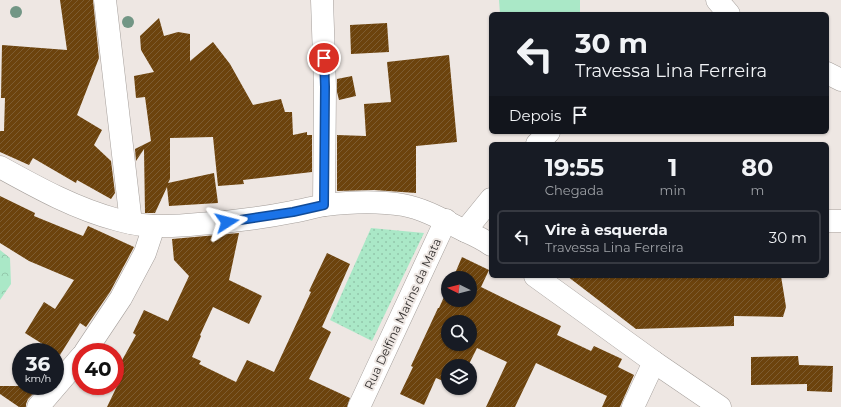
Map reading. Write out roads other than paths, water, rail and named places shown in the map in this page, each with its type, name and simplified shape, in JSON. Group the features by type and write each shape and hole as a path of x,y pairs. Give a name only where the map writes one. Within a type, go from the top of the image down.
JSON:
{"street":[{"path":"105,0 131,223"},
{"path":"322,0 325,87 324,205"},
{"path":"717,0 727,12"},
{"path":"829,75 841,80"},
{"path":"539,142 547,134"},
{"path":"0,167 25,181 102,216 131,223 154,226 184,226 227,222 293,212 324,205 358,202 384,203 404,205 423,211 446,220 482,239 489,208"},
{"name":"Rua Delfina Marins da Mata","path":"360,407 446,220"},
{"path":"829,221 841,220"},
{"path":"91,343 121,298 136,271 154,226"},
{"path":"541,278 557,284 654,362 720,407"},
{"path":"633,407 654,362"},
{"path":"38,407 72,367"}]}
